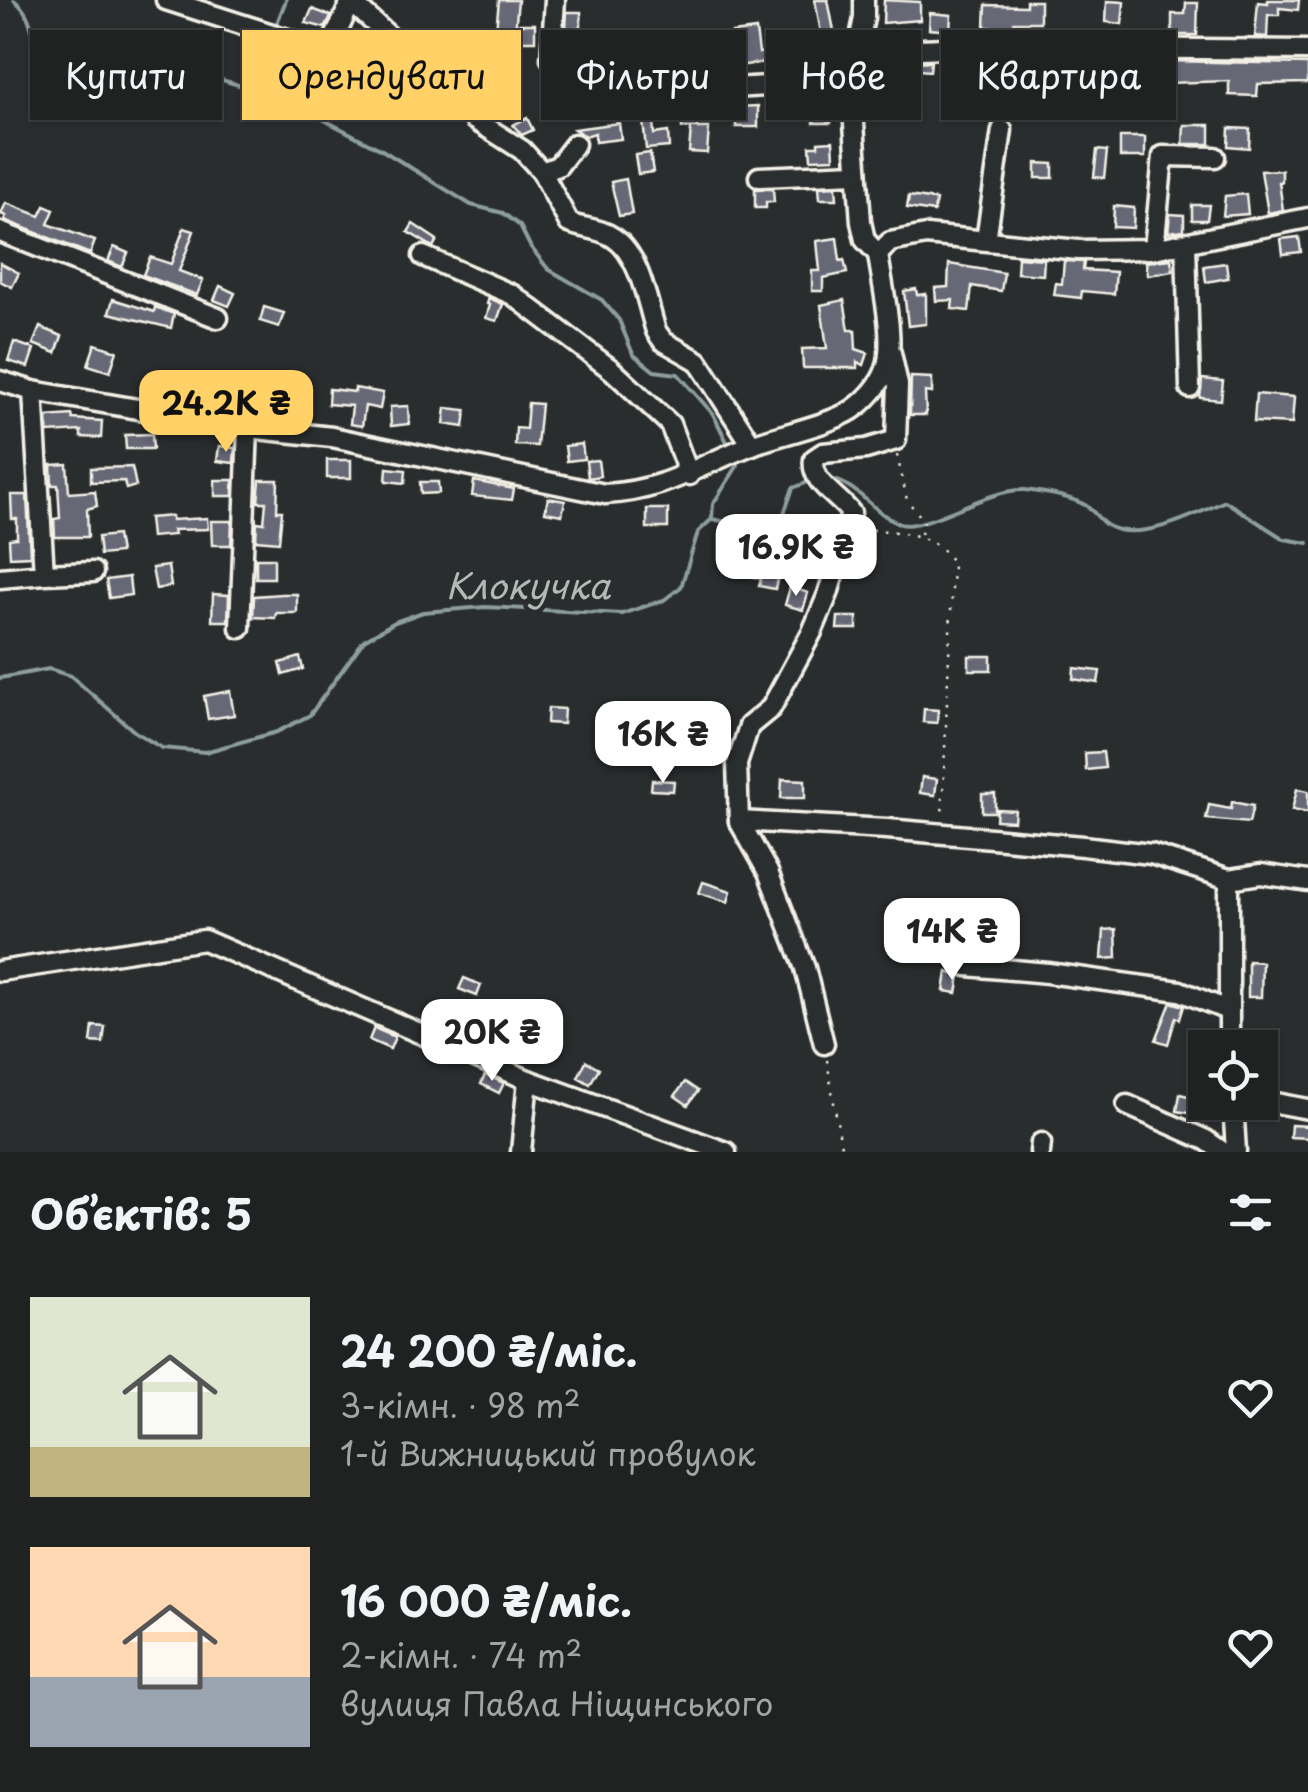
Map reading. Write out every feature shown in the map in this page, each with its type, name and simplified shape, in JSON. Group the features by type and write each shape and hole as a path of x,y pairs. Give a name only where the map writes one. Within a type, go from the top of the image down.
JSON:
{"street":[{"path":"166,0 328,52 350,1 475,120 522,150 542,172 569,223 594,228 616,239 629,254 656,331 663,341 698,361 748,447"},
{"path":"553,30 555,0"},
{"path":"862,30 864,0"},
{"path":"921,49 1308,50"},
{"path":"824,1044 805,968 768,872 739,821 737,764 749,726 771,708 812,632 848,528 850,513 817,477 814,459 823,453 866,450 896,440 898,385 878,254 865,240 854,120"},
{"path":"986,240 1002,130"},
{"path":"542,172 565,160 575,144"},
{"path":"1154,249 1163,156 1216,156"},
{"path":"760,177 857,172"},
{"path":"878,254 890,242 926,235 1079,250 1154,249 1307,219"},
{"path":"0,232 218,318"},
{"path":"1186,244 1190,388"},
{"path":"423,256 513,295 612,370 670,424 688,475"},
{"path":"0,381 33,391 248,428 332,437 605,494 638,493 748,447 852,410 877,386 887,368 890,348"},
{"path":"33,391 44,574"},
{"path":"240,628 248,428"},
{"path":"0,578 93,572"},
{"path":"739,821 941,834 1151,854 1228,878 1261,874 1308,882"},
{"path":"1228,878 1229,1030"},
{"path":"0,971 204,940 528,1080 726,1152"},
{"path":"967,966 1048,972 1180,991 1227,1010"},
{"path":"521,1152 528,1080"},
{"path":"1278,1103 1308,1109"},
{"path":"1127,1105 1224,1152"},
{"path":"1234,1120 1236,1152"}],"path":[{"path":"896,440 907,500 924,521 920,535"},
{"path":"848,528 920,535 938,545 953,564 941,834"},
{"path":"824,1044 842,1152"}],"building":[{"path":"499,0 518,0 515,30 496,30"},
{"path":"815,0 828,0 834,30 820,30"},
{"path":"884,0 920,2 920,20 883,23"},
{"path":"1299,0 1298,10 1279,8 1279,15 1268,15 1267,37 1255,36 1258,2"},
{"path":"1026,1 1040,1 1040,22 1014,22 1014,28 985,27 986,5 1026,6"},
{"path":"1107,1 1124,2 1122,24 1106,22"},
{"path":"1186,3 1198,3 1197,35 1176,35 1176,30 1172,30 1172,14 1185,14"},
{"path":"312,9 331,16 325,28 306,23"},
{"path":"567,12 581,12 581,28 566,28"},
{"path":"930,13 951,15 950,30 929,29"},
{"path":"517,24 535,24 535,41 521,41 521,30 517,30"},
{"path":"756,30 759,53 765,52 766,62 746,65 746,31"},
{"path":"931,61 930,71 921,70 921,62"},
{"path":"1176,61 1308,64 1308,83 1258,84 1257,96 1229,95 1229,81 1176,83"},
{"path":"758,106 758,127 736,127 736,120 746,120 746,107"},
{"path":"527,118 533,130 522,135 513,125"},
{"path":"653,120 654,134 668,132 669,147 646,149 643,121"},
{"path":"682,120 697,120 697,128 709,128 707,153 689,152 691,128 682,128"},
{"path":"619,123 621,139 595,142 595,133 585,136 574,129"},
{"path":"1184,125 1210,125 1210,144 1183,144"},
{"path":"1229,128 1250,129 1249,148 1228,146"},
{"path":"1120,137 1145,137 1145,157 1120,157"},
{"path":"833,141 834,158 811,159 810,146"},
{"path":"1097,150 1107,151 1104,178 1094,177"},
{"path":"650,153 653,172 638,174 635,155"},
{"path":"1036,163 1053,164 1053,178 1036,178"},
{"path":"1282,170 1279,182 1283,210 1268,213 1261,171"},
{"path":"626,179 632,214 619,216 611,182"},
{"path":"836,186 837,199 820,199 819,187"},
{"path":"755,189 773,189 774,202 766,202 766,208 755,208"},
{"path":"1246,194 1248,214 1223,216 1225,196"},
{"path":"909,196 936,200 934,212 907,208"},
{"path":"6,203 40,216 45,206 54,210 48,224 95,241 90,254 4,220 6,216 1,214"},
{"path":"1192,205 1209,205 1207,220 1192,220"},
{"path":"1114,206 1134,208 1133,228 1113,227"},
{"path":"1170,214 1184,215 1184,230 1168,232"},
{"path":"413,224 437,240 433,247 408,232"},
{"path":"184,228 194,231 179,271 203,280 197,295 143,275 150,257 171,264"},
{"path":"1299,237 1301,252 1283,254 1281,239"},
{"path":"837,238 840,261 844,260 847,273 823,278 823,291 812,291 812,271 820,271 817,241"},
{"path":"114,247 128,253 122,267 108,261"},
{"path":"1018,257 1044,259 1043,275 1017,273"},
{"path":"1171,259 1173,271 1148,275 1146,262"},
{"path":"1064,261 1084,262 1083,270 1116,272 1114,294 1082,291 1081,298 1054,295 1056,283 1062,284"},
{"path":"0,263 19,273 12,287 0,281"},
{"path":"1226,263 1228,278 1206,282 1204,266"},
{"path":"949,264 1004,273 1001,291 972,286 969,311 952,309 953,300 936,301 935,288 948,287"},
{"path":"220,286 235,293 229,306 214,300"},
{"path":"916,289 917,295 926,294 926,324 908,326 904,291"},
{"path":"489,298 503,304 497,321 486,318"},
{"path":"113,299 174,314 171,328 109,313"},
{"path":"844,300 849,330 855,330 856,349 868,353 864,365 857,362 857,368 803,368 802,349 827,348 821,305"},
{"path":"264,307 284,313 279,327 260,321"},
{"path":"40,327 62,336 56,353 33,344"},
{"path":"14,342 34,349 28,367 8,361"},
{"path":"95,344 117,351 110,372 88,365"},
{"path":"911,377 932,378 932,393 925,392 926,415 910,415"},
{"path":"175,378 204,382 202,393 174,388"},
{"path":"1202,379 1223,381 1221,400 1200,398"},
{"path":"355,388 383,393 380,409 365,406 362,426 350,424 352,406 328,404 329,389 355,392"},
{"path":"280,390 301,390 301,406 280,406"},
{"path":"1256,394 1294,397 1292,424 1254,422"},
{"path":"528,403 541,404 537,446 515,445 516,428 526,429"},
{"path":"408,406 409,424 391,426 390,407"},
{"path":"446,408 466,410 464,427 444,424"},
{"path":"72,415 73,419 102,421 101,438 81,437 81,431 48,433 47,417"},
{"path":"152,434 153,449 126,449 125,435"},
{"path":"582,444 584,459 567,461 565,446"},
{"path":"219,446 235,448 234,463 217,461"},
{"path":"327,460 351,460 351,478 327,478"},
{"path":"598,460 600,476 588,478 586,461"},
{"path":"67,464 69,493 95,491 97,506 87,509 88,537 55,537 54,519 60,518 58,485 52,485 51,465"},
{"path":"132,467 136,486 126,489 124,481 91,482 91,468"},
{"path":"387,468 406,470 405,483 386,481"},
{"path":"215,480 233,480 233,496 215,496"},
{"path":"260,480 278,480 277,511 282,511 279,542 256,540 257,522 264,523 266,502 258,502"},
{"path":"474,481 514,489 512,500 472,496"},
{"path":"420,482 438,482 439,493 421,494"},
{"path":"11,495 27,495 30,556 10,557 9,539 17,538"},
{"path":"548,498 565,501 562,515 545,512"},
{"path":"647,509 668,509 668,528 647,528"},
{"path":"172,516 172,520 207,518 208,529 173,530 174,535 151,537 149,518"},
{"path":"211,521 232,521 231,545 212,545"},
{"path":"806,526 824,528 820,556 824,556 823,566 808,564 809,554 798,553 799,539 804,539"},
{"path":"117,535 120,553 100,555 98,537"},
{"path":"256,558 274,558 274,578 256,578"},
{"path":"751,562 780,570 775,589 759,586 761,579 747,575"},
{"path":"168,566 171,586 156,589 152,568"},
{"path":"129,577 131,595 109,598 106,580"},
{"path":"790,587 808,593 803,610 785,605"},
{"path":"213,594 229,595 228,621 212,621"},
{"path":"297,594 297,613 253,617 254,596"},
{"path":"838,617 857,617 857,629 837,629"},
{"path":"969,656 991,656 991,670 969,670"},
{"path":"300,657 303,669 283,675 280,663"},
{"path":"1074,668 1100,671 1098,683 1073,679"},
{"path":"230,691 234,715 208,719 204,696"},
{"path":"548,708 564,709 563,724 547,723"},
{"path":"924,709 938,710 937,723 923,722"},
{"path":"698,725 716,728 714,741 696,737"},
{"path":"1103,752 1105,768 1086,770 1085,753"},
{"path":"922,777 937,779 935,795 920,793"},
{"path":"782,779 805,780 805,798 781,798"},
{"path":"652,780 674,781 673,791 651,790"},
{"path":"1297,789 1308,791 1308,813 1292,810"},
{"path":"982,794 995,794 995,812 982,812"},
{"path":"1232,802 1253,806 1249,823 1206,819 1209,805 1231,809"},
{"path":"997,809 1015,810 1014,821 996,820"},
{"path":"703,882 731,891 728,902 699,893"},
{"path":"1116,929 1117,958 1102,959 1104,930"},
{"path":"1248,961 1262,962 1261,997 1248,997"},
{"path":"947,972 960,976 957,993 944,991"},
{"path":"464,978 481,985 477,996 459,989"},
{"path":"1171,1002 1184,1006 1180,1019 1176,1017 1168,1044 1156,1040"},
{"path":"477,1021 510,1037 506,1046 473,1029"},
{"path":"93,1026 105,1027 103,1043 91,1042"},
{"path":"374,1028 395,1037 390,1049 369,1040"},
{"path":"586,1061 599,1068 590,1084 578,1077"},
{"path":"485,1075 504,1083 499,1093 481,1084"},
{"path":"685,1082 698,1091 688,1105 675,1096"},
{"path":"1180,1094 1188,1096 1188,1113 1177,1111"},
{"path":"1291,1125 1308,1126 1308,1138 1290,1137"}],"waterway":[{"path":"14,0 27,16 36,49 60,57 105,53 149,66 183,68 284,99 382,150 471,205 503,213 520,226 548,269 602,300 619,320 633,354 654,371 678,374 713,414 730,448"},
{"path":"275,28 286,0"},
{"path":"712,518 713,504 738,465 734,457"},
{"name":"Клокучка","path":"830,479 850,487 901,524 925,521 993,495 1025,490 1079,502 1108,526 1135,531 1167,525 1225,501 1284,539 1308,543"},
{"name":"Клокучка","path":"0,678 49,669 71,676 135,732 162,748 205,752 277,732 310,715 364,640 423,612 485,607 622,614 664,600 681,587 698,532 712,519 761,529 781,522 793,488 811,481"}]}
